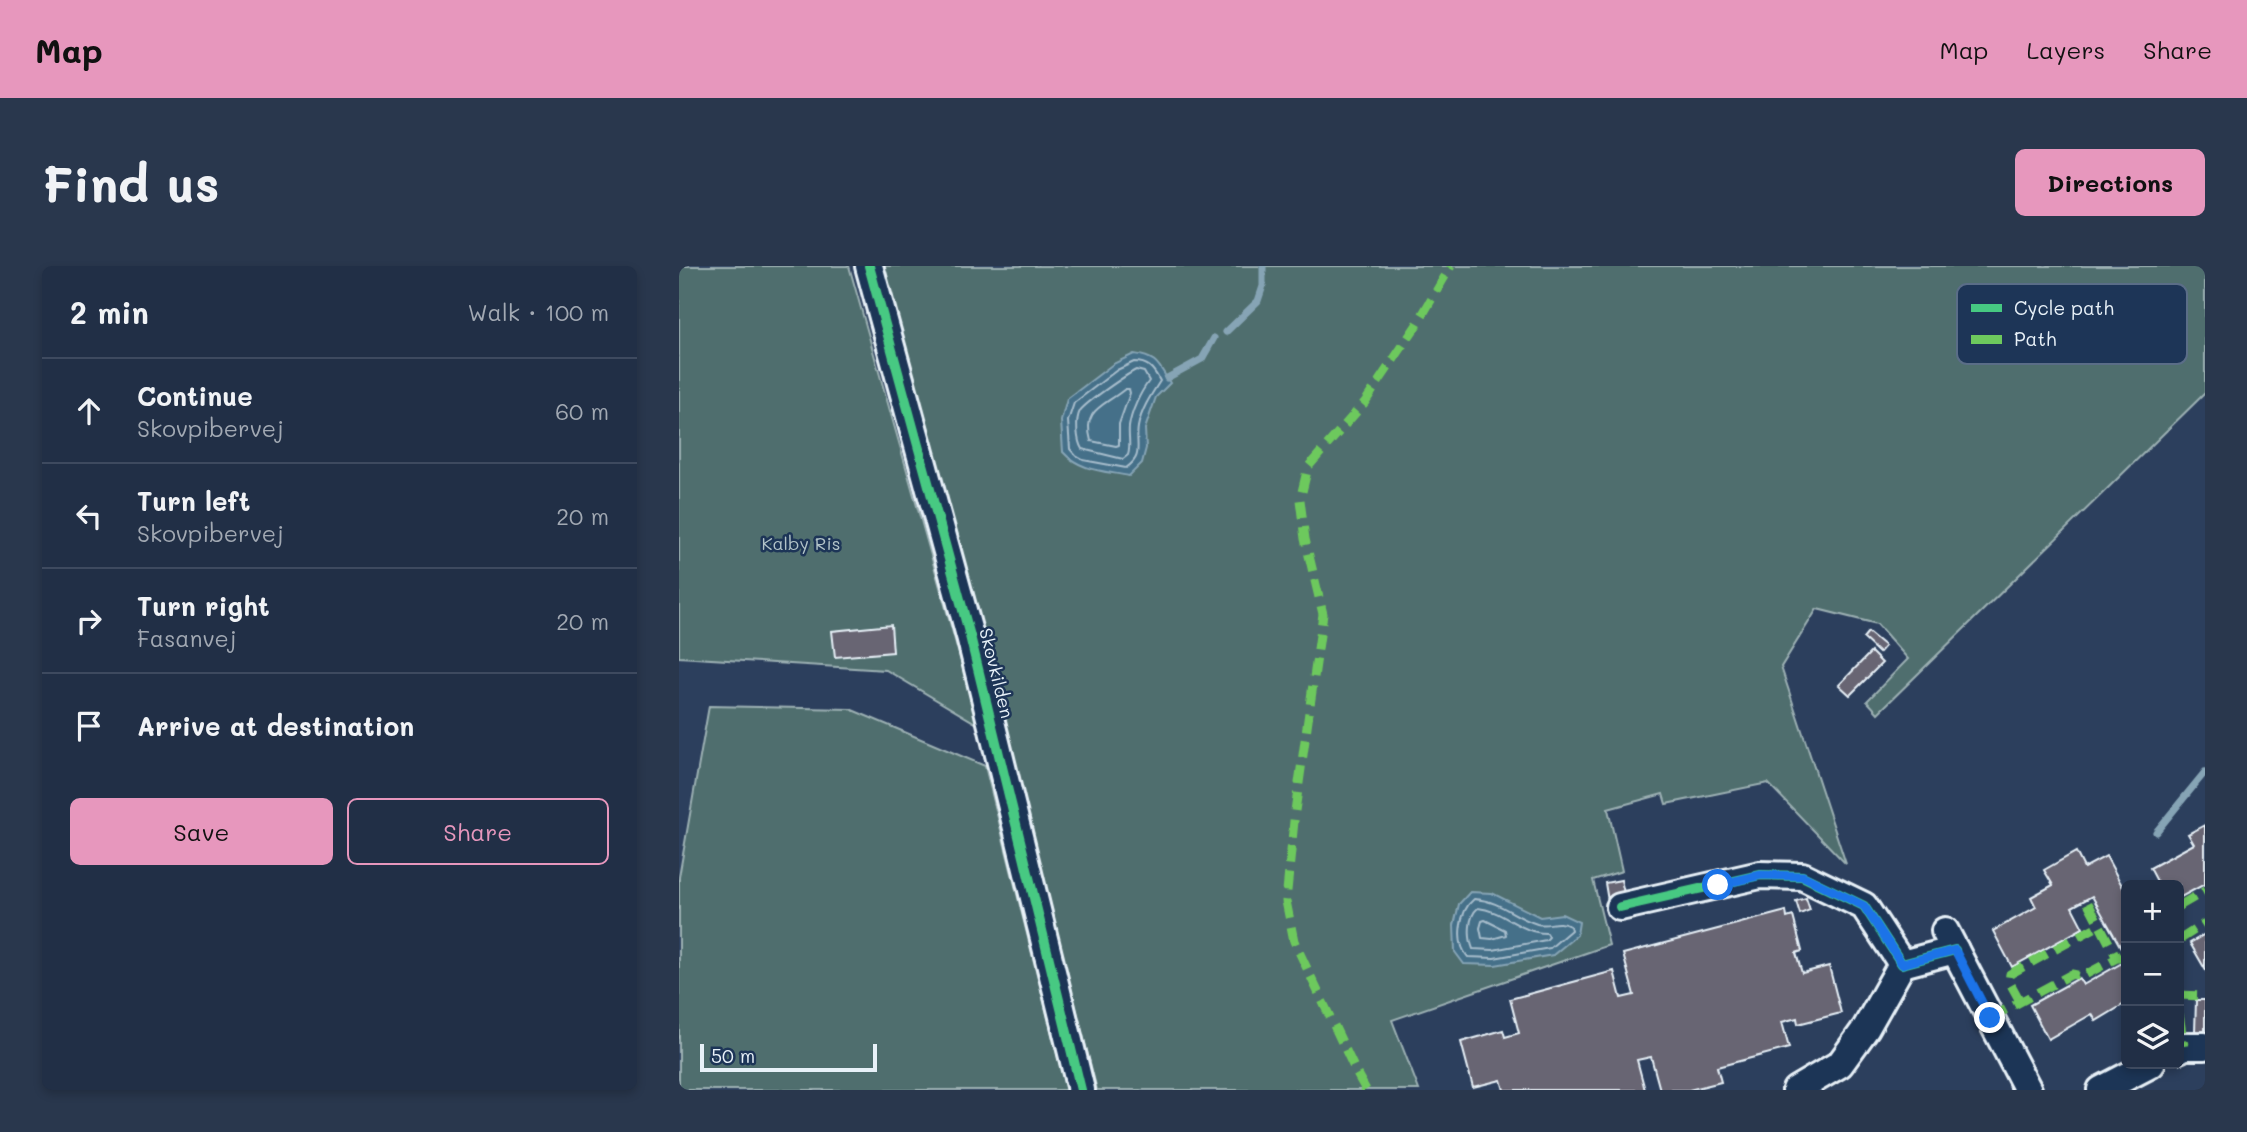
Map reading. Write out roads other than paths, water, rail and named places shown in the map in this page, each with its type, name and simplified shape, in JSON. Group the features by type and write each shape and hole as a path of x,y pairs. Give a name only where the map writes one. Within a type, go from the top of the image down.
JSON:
{"street":[{"name":"Skovkilden","path":"869,266 970,636 1081,1090"},
{"path":"1620,907 1761,875 1803,876 1864,906 1902,964"},
{"path":"1796,1090 1840,1064 1866,1028 1902,964 1950,941 2028,1090"},
{"path":"2184,1046 2205,1046"},
{"path":"2101,1090 2141,1069"}],"water":[{"path":"1134,354 1156,362 1170,383 1156,397 1145,429 1146,448 1142,463 1129,476 1077,463 1063,452 1061,421 1067,399 1113,364"},
{"path":"1470,892 1492,893 1540,917 1562,914 1579,922 1577,935 1553,955 1495,965 1464,964 1455,952 1454,925 1459,904"}],"waterway":[{"path":"1226,332 1258,301 1263,286 1263,266"},
{"path":"1167,378 1202,359 1214,338"},
{"path":"2156,832 2205,772"}],"park label":[{"name":"Kalby Ris","path":"801,543"}]}
